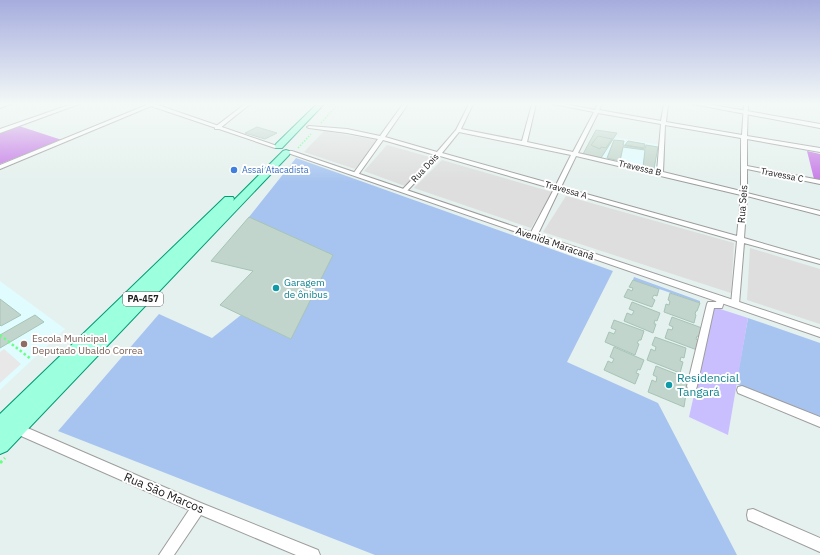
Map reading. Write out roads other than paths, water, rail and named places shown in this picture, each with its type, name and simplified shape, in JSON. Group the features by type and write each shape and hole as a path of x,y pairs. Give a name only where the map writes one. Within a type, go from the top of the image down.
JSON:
{"main road":[{"name":"PA-457","path":"0,445 298,130"},
{"path":"296,142 307,130"},
{"name":"PA-457","path":"0,426 281,150"}],"street":[{"path":"0,166 89,130"},
{"name":"Avenida Maracanã","path":"223,130 356,174 533,236 820,333"},
{"name":"Travessa A","path":"333,130 347,131 383,139 740,238 820,262"},
{"path":"356,174 389,130"},
{"name":"Travessa B","path":"458,130 576,153 744,193 820,213"},
{"name":"Rua Dois","path":"404,191 438,155 458,130"},
{"path":"524,142 527,130"},
{"path":"533,236 588,130"},
{"path":"660,173 663,130"},
{"path":"706,130 820,150"},
{"name":"Rua Seis","path":"735,304 744,193 744,130"},
{"name":"Travessa C","path":"744,167 820,182"},
{"path":"692,386 711,304 719,306 721,299"},
{"path":"742,390 820,422"},
{"name":"Rua São Marcos","path":"16,428 198,508 313,555"},
{"path":"166,555 198,508"},
{"path":"754,515 820,544"}],"place":[{"name":"Assaí Atacadista","path":"234,170"},
{"name":"Garagem de ônibus","path":"276,288"},
{"name":"Escola Municipal Deputado Ubaldo Correa","path":"24,344"},
{"name":"Residencial Tangará","path":"669,385"}]}
